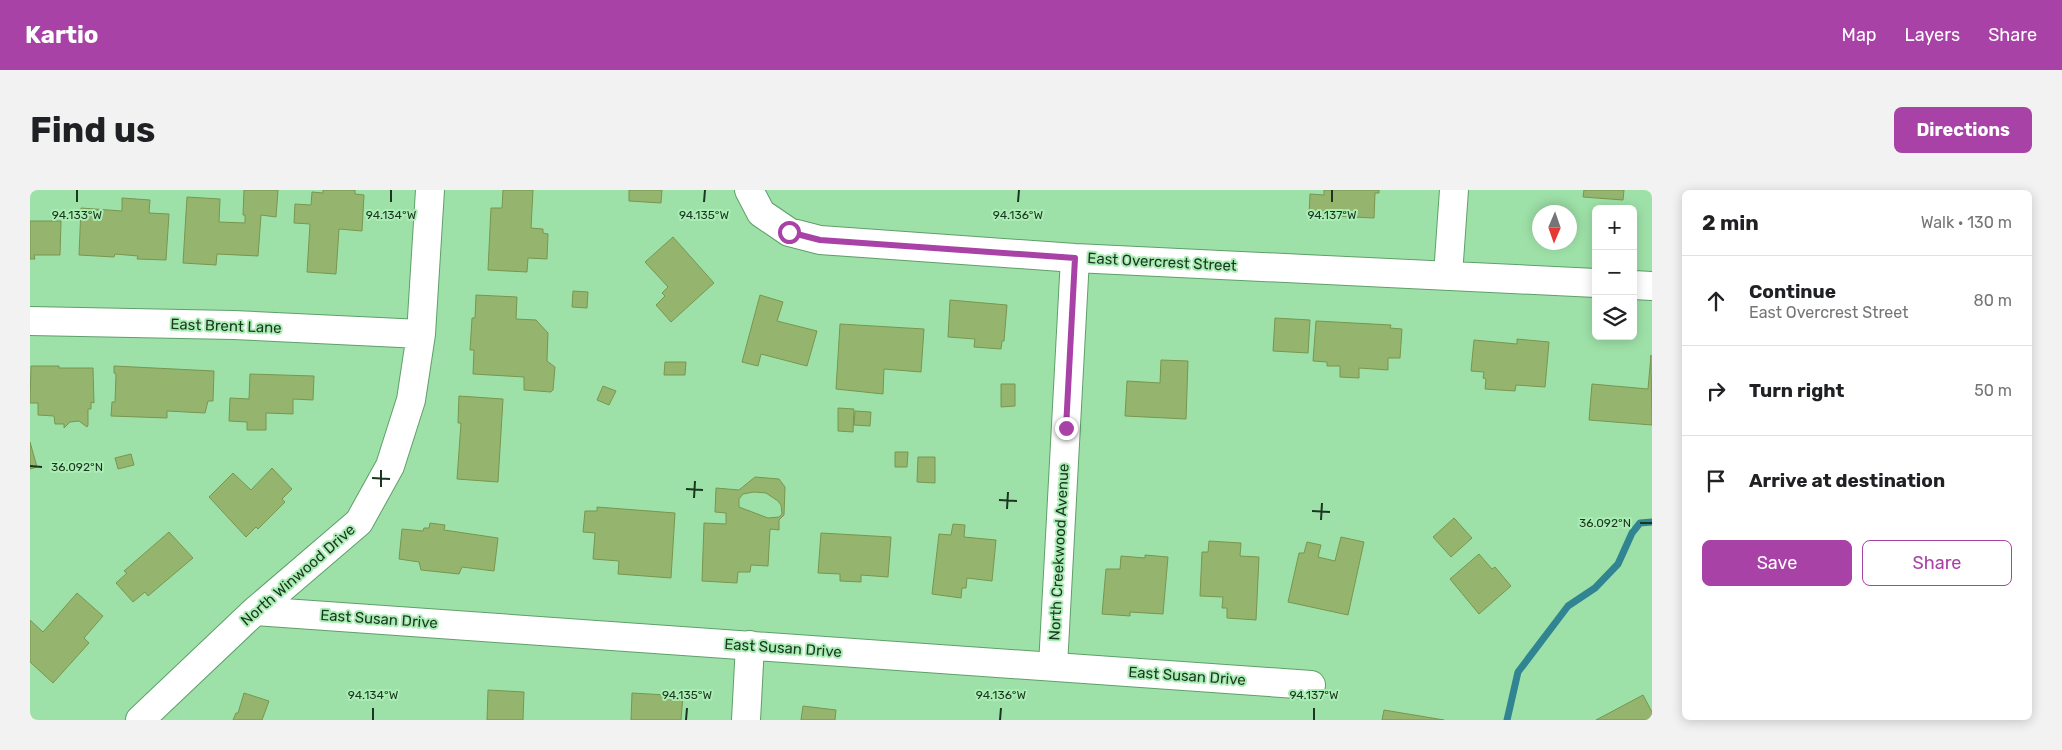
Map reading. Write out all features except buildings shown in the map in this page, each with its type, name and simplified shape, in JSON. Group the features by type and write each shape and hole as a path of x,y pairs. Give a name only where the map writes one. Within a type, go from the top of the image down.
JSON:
{"street":[{"name":"North Winwood Drive","path":"140,720 254,611 359,522 390,466 411,400 422,334 430,190"},
{"name":"East Overcrest Street","path":"749,190 762,213 789,232 820,240 1075,258 1592,283"},
{"path":"1448,276 1454,190"},
{"name":"North Creekwood Avenue","path":"1054,666 1075,258"},
{"path":"1637,285 1652,286"},
{"name":"East Brent Lane","path":"30,320 233,325 422,334"},
{"name":"East Susan Drive","path":"254,611 1311,685"},
{"path":"746,720 750,646"}],"waterway":[{"path":"1507,720 1518,672 1568,606 1595,588 1618,564 1632,533 1640,523 1652,522"}],"route":[{"path":"789,232 820,240 1075,258 1066,428"}]}
